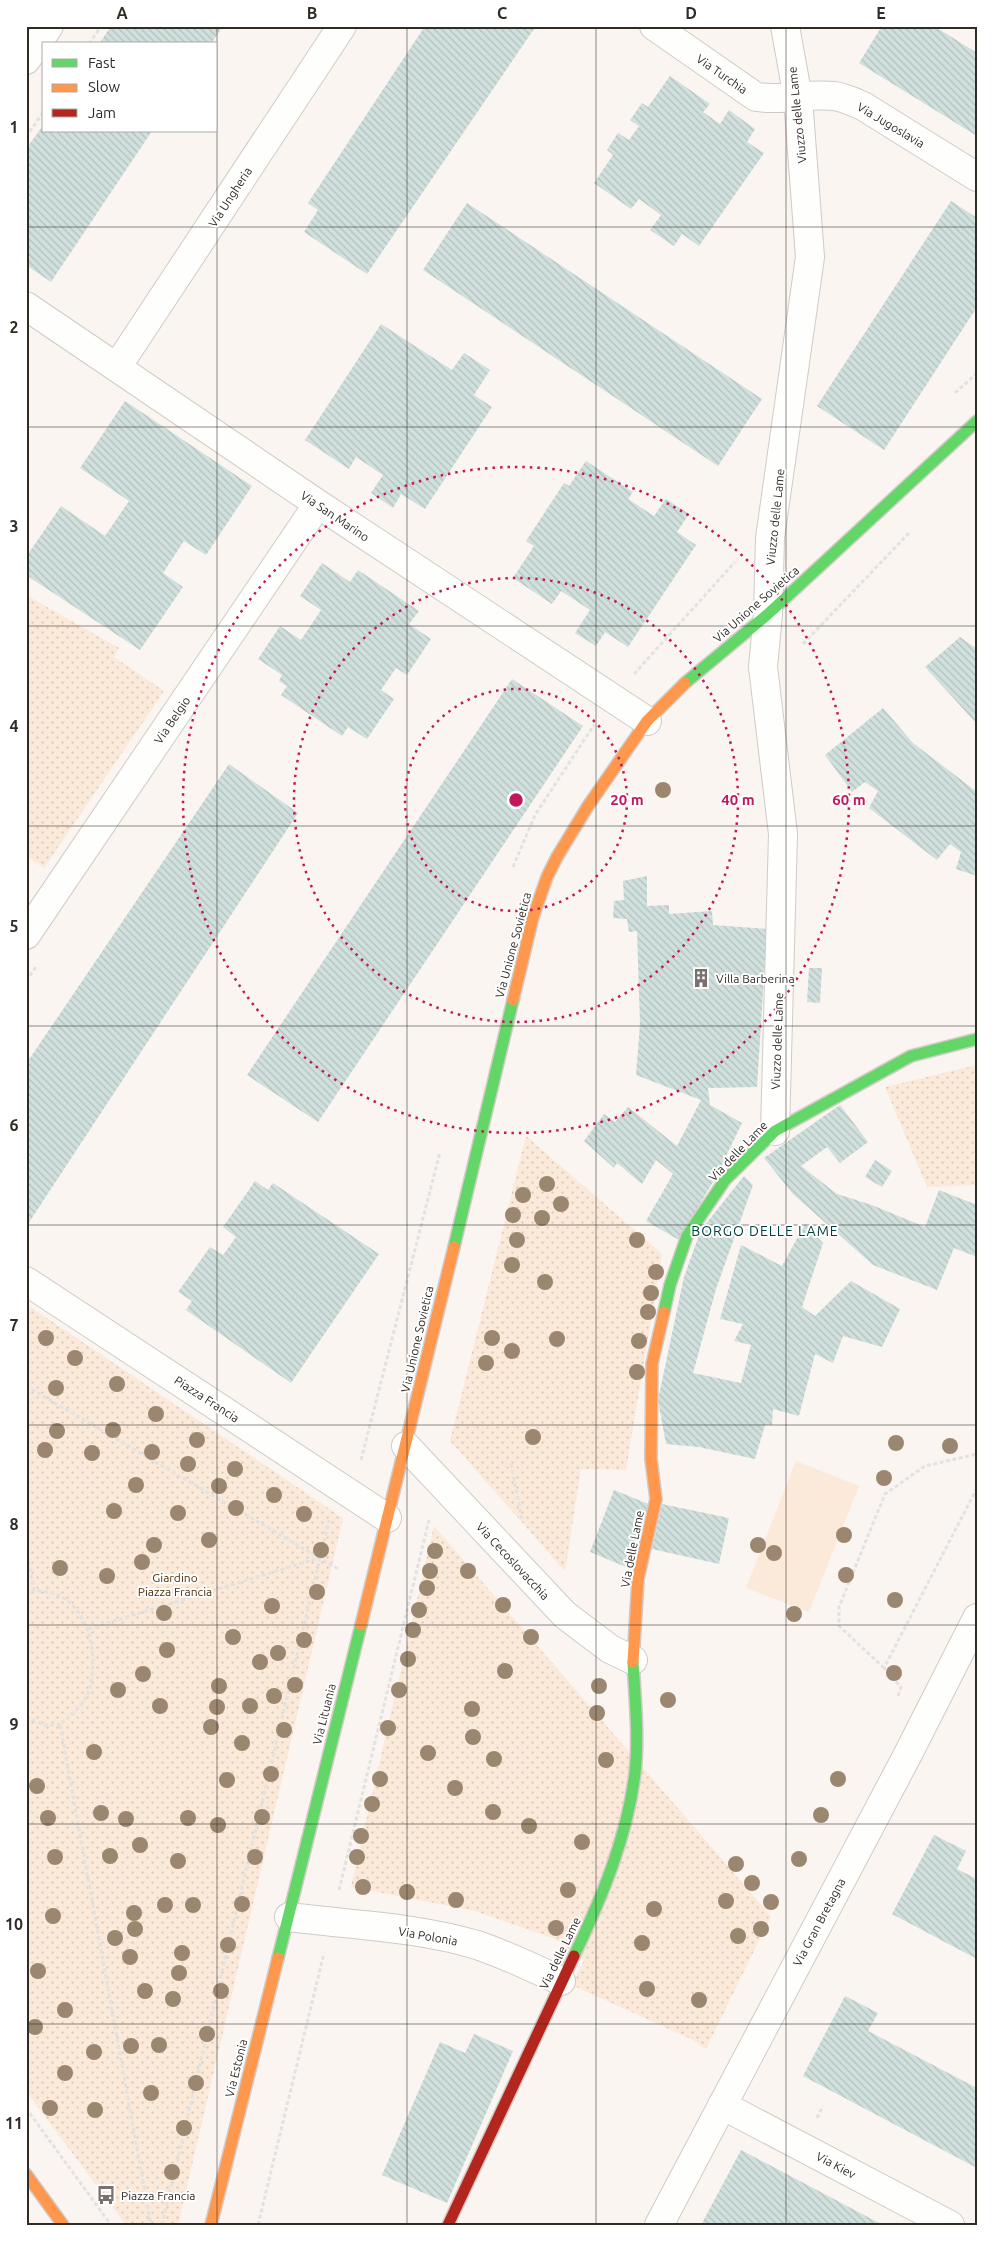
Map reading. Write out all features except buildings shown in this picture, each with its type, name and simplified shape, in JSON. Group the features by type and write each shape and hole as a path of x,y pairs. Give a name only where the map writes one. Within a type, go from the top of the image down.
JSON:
{"street":[{"path":"26,60 49,26"},
{"name":"Via Ungheria","path":"117,367 342,26"},
{"name":"Via Turchia","path":"654,26 756,97 772,99 798,98"},
{"name":"Viuzzo delle Lame","path":"775,1131 783,834 763,667 768,614 770,538 810,256 798,98 785,26"},
{"name":"Via Jugoslavia","path":"798,98 834,96 850,100 863,106 977,177"},
{"name":"Via San Marino","path":"26,306 318,504 647,722"},
{"name":"Via Unione Sovietica","path":"387,1518 539,898 557,857 588,806 647,722 685,683 768,614 977,421"},
{"name":"Via Belgio","path":"26,935 318,504"},
{"name":"Via delle Lame","path":"448,2225 561,1981 596,1911 613,1869 631,1800 636,1748 633,1660 638,1579 656,1499 651,1459 652,1364 670,1285 687,1236 725,1180 775,1131 911,1056 977,1039"},
{"name":"Piazza Francia","path":"26,1281 387,1518"},
{"name":"Via Cecoslovacchia","path":"406,1446 565,1615 610,1649 633,1660"},
{"name":"Via Lituania","path":"288,1917 387,1518"},
{"name":"Via Gran Bretagna","path":"659,2225 907,1756 977,1618"},
{"name":"Via Polonia","path":"288,1917 381,1928 457,1940 502,1954 561,1981"},
{"name":"Via Estonia","path":"210,2225 288,1917"},
{"name":"Via Kiev","path":"722,2104 950,2225"},
{"path":"26,2174 63,2225"}],"path":[{"path":"90,42 101,26"},
{"path":"26,137 42,114"},
{"path":"803,644 910,532"},
{"path":"630,678 738,558"},
{"path":"26,1386 370,1588"},
{"path":"897,1697 901,1687 884,1668 838,1626 839,1608 885,1494 925,1466 977,1454"},
{"path":"884,1668 977,1488"},
{"path":"339,1893 430,1518"},
{"path":"162,2225 329,1519"},
{"path":"26,1548 34,1590"},
{"path":"88,1630 320,1558"},
{"path":"26,1595 34,1590 54,1594 67,1601 79,1612 88,1630 93,1651 89,1692 77,1711 60,1724 45,1725 26,1717"},
{"path":"60,1724 151,2225"},
{"path":"258,2225 326,1948"},
{"path":"817,2118 823,2106"},
{"path":"26,2108 110,2225"}],"green space":[{"path":"26,595 119,648 114,657 164,691 44,868 26,856"},
{"path":"977,1065 977,1185 927,1187 885,1087"},
{"path":"526,1136 662,1254 626,1470 581,1469 565,1571 450,1441"},
{"name":"Giardino Piazza Francia","path":"26,1304 343,1518 178,2225 126,2225 26,2091"},
{"path":"796,1461 859,1486 809,1612 746,1588"},
{"path":"434,1526 771,1916 706,2049 691,2039 572,1985 584,1960 555,1939 475,1911 351,1887"}],"traffic: fast":[{"path":"685,683 768,614 977,421"},
{"path":"454,1247 513,1000"},
{"path":"664,1312 670,1285 687,1236 725,1180 775,1131 911,1056 977,1039"},
{"path":"278,1958 361,1625"},
{"path":"574,1956 612,1867 620,1844 631,1797 637,1746 633,1662"}],"traffic: slow":[{"path":"513,1000 533,917 547,877 557,857 588,806 647,721 685,683"},
{"path":"361,1625 454,1247"},
{"path":"633,1662 638,1579 656,1499 651,1459 652,1364 664,1312"},
{"path":"211,2225 278,1958"},
{"path":"26,2174 63,2225"}],"traffic: jam":[{"path":"448,2225 574,1956"}],"place":[{"name":"Villa Barberina","path":"701,978"},
{"name":"Piazza Francia","path":"106,2195"}],"district":[{"name":"BORGO DELLE LAME","path":"765,1231"}]}
